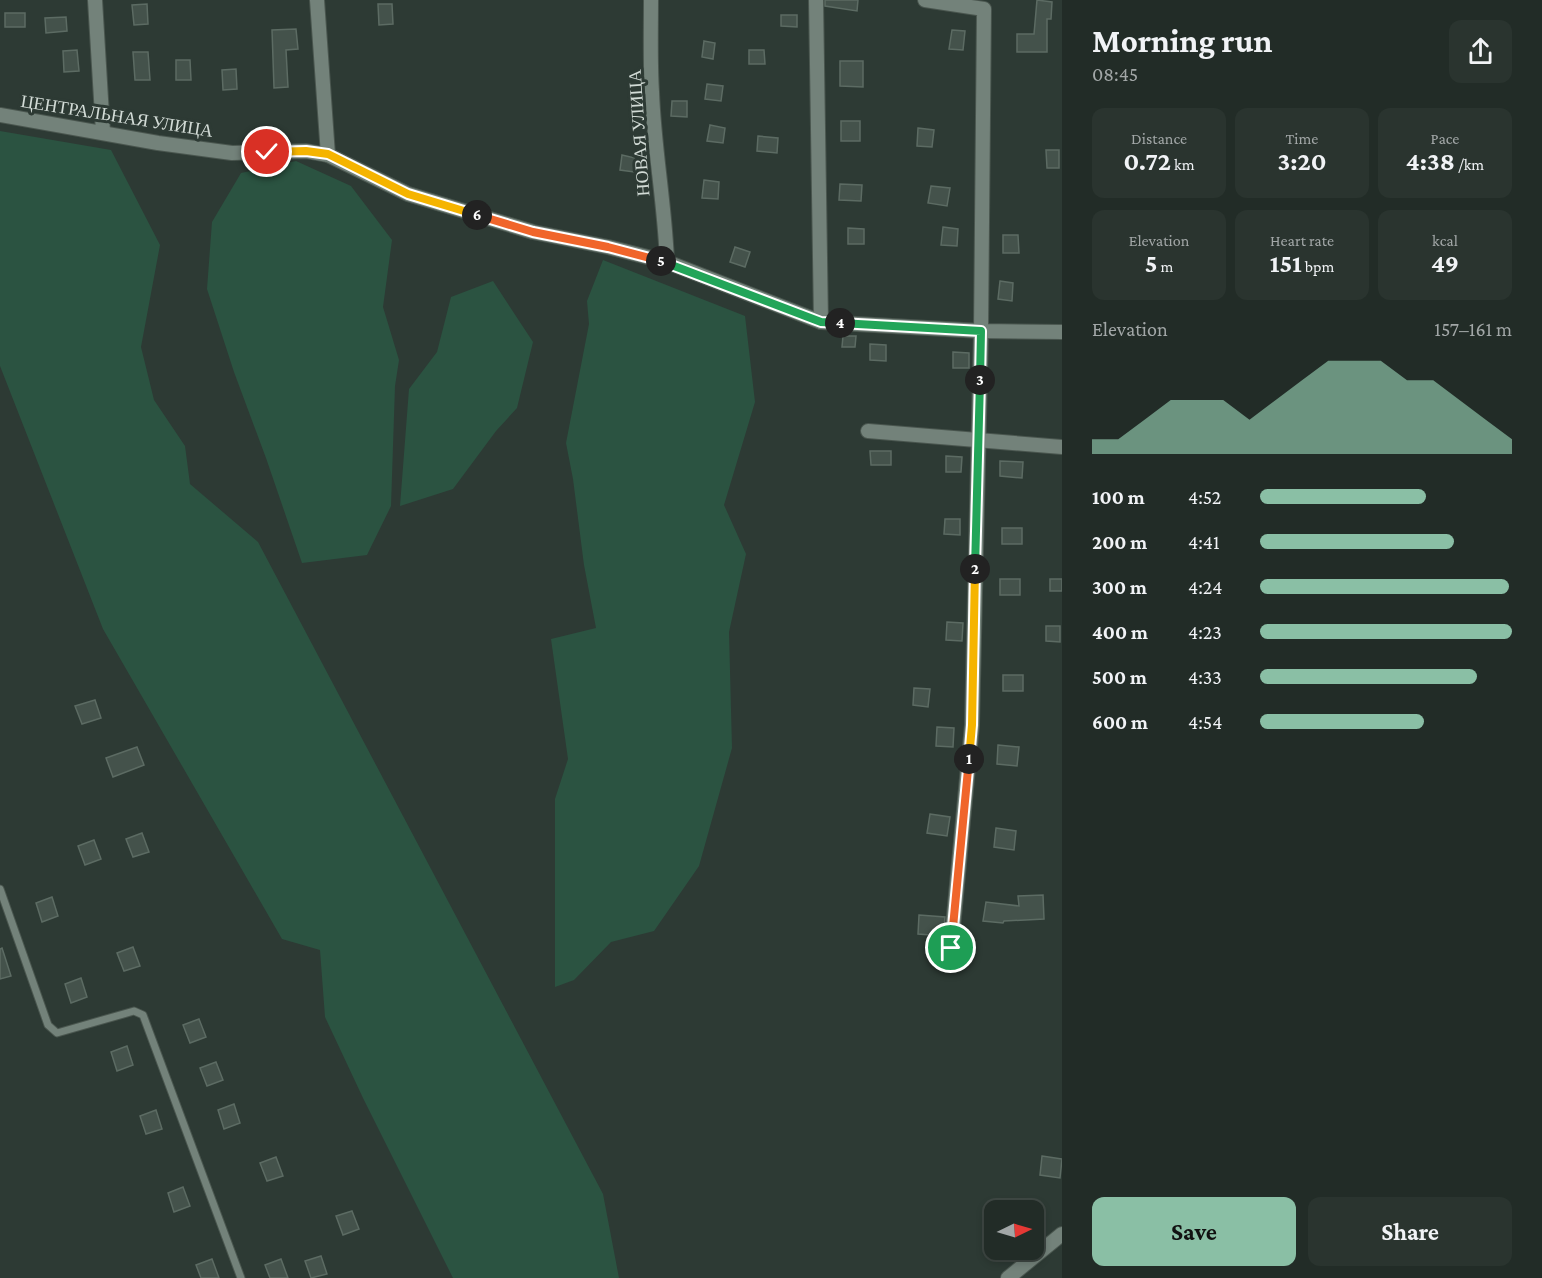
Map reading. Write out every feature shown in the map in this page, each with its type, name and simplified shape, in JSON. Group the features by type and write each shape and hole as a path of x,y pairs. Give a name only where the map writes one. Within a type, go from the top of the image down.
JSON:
{"street":[{"path":"95,0 103,132"},
{"path":"317,0 328,154"},
{"name":"НОВАЯ УЛИЦА","path":"651,0 652,93 667,262"},
{"path":"816,0 821,322"},
{"path":"925,0 984,3 981,331 972,725 951,948"},
{"name":"ЦЕНТРАЛЬНАЯ УЛИЦА","path":"0,115 158,143 232,153 306,151 328,154 408,194 533,232 667,262 821,322 981,331 1062,332"},
{"path":"868,431 1062,447"},
{"path":"1008,1278 1062,1234"}],"lane":[{"path":"0,889 48,1025 57,1032 134,1011 143,1015 242,1278"}],"green space":[{"path":"0,131 111,150 160,245 141,347 154,400 185,446 190,484 258,542 603,1194 619,1278 453,1278 325,1017 320,950 282,939 103,629 0,366"},
{"path":"296,161 351,186 392,240 383,307 399,360 395,386 391,506 367,555 302,563 207,289 212,222 241,173"},
{"path":"603,260 745,316 755,402 724,505 746,554 729,632 732,748 699,866 654,931 611,942 574,980 555,987 555,799 568,759 551,639 596,628 566,443 589,324 587,301"},
{"path":"493,281 533,342 517,408 496,431 453,489 400,506 409,389 437,352 451,297"}],"building":[{"path":"825,0 858,0 857,11 825,6"},
{"path":"1037,0 1052,2 1051,19 1047,19 1047,52 1017,52 1017,34 1034,34"},
{"path":"147,4 148,24 134,25 132,5"},
{"path":"378,4 392,4 393,24 379,25"},
{"path":"5,13 25,13 25,27 5,27"},
{"path":"781,15 797,15 797,27 781,26"},
{"path":"66,17 67,31 46,33 45,18"},
{"path":"296,29 298,49 286,50 288,87 274,88 272,30"},
{"path":"952,30 965,31 963,50 949,49"},
{"path":"704,41 715,43 713,59 702,57"},
{"path":"77,50 79,71 64,72 63,51"},
{"path":"749,50 764,50 765,64 749,64"},
{"path":"133,52 148,52 150,80 135,80"},
{"path":"176,60 190,60 191,80 176,80"},
{"path":"840,61 863,61 863,87 840,86"},
{"path":"236,69 237,89 223,90 222,70"},
{"path":"707,84 723,86 721,101 705,99"},
{"path":"672,101 687,101 687,117 671,116"},
{"path":"841,121 860,121 860,141 841,141"},
{"path":"710,125 725,128 723,143 707,141"},
{"path":"918,128 934,130 932,147 917,146"},
{"path":"758,136 778,138 777,153 757,151"},
{"path":"1046,150 1059,150 1059,168 1047,168"},
{"path":"622,155 635,158 634,172 620,170"},
{"path":"704,180 719,182 718,199 702,198"},
{"path":"840,184 862,185 861,201 839,200"},
{"path":"931,186 950,188 947,206 928,203"},
{"path":"943,227 958,229 957,246 941,245"},
{"path":"848,228 864,229 864,244 848,244"},
{"path":"1003,235 1018,235 1019,253 1003,253"},
{"path":"735,247 750,252 745,267 730,262"},
{"path":"1000,281 1013,283 1012,301 998,299"},
{"path":"843,336 856,336 855,347 842,347"},
{"path":"870,344 886,345 886,361 870,360"},
{"path":"953,352 969,353 969,368 953,368"},
{"path":"870,451 891,451 891,465 871,465"},
{"path":"946,456 962,457 961,472 946,472"},
{"path":"1000,461 1023,462 1022,478 1000,476"},
{"path":"945,519 960,519 960,535 944,534"},
{"path":"1002,528 1022,528 1022,544 1002,544"},
{"path":"1000,579 1020,579 1020,595 1000,595"},
{"path":"1050,579 1062,579 1062,591 1050,591"},
{"path":"947,622 963,623 962,641 946,640"},
{"path":"1046,626 1060,626 1060,642 1046,641"},
{"path":"1003,675 1023,675 1023,691 1003,691"},
{"path":"914,688 930,689 928,707 913,705"},
{"path":"95,700 101,718 82,724 75,706"},
{"path":"937,727 954,728 953,747 936,746"},
{"path":"998,745 1019,747 1017,766 997,764"},
{"path":"137,747 144,765 113,777 106,758"},
{"path":"930,814 950,817 947,836 927,833"},
{"path":"996,828 1016,831 1014,850 994,847"},
{"path":"142,833 149,852 133,857 126,839"},
{"path":"94,840 101,859 85,865 78,846"},
{"path":"1043,895 1044,919 1004,921 1003,923 983,921 986,902 1019,906 1018,896"},
{"path":"52,897 58,916 42,922 36,903"},
{"path":"919,915 945,917 943,936 918,934"},
{"path":"133,947 140,966 124,971 117,953"},
{"path":"2,948 11,976 0,979 0,949"},
{"path":"81,978 87,997 71,1003 65,984"},
{"path":"199,1019 206,1037 190,1043 183,1025"},
{"path":"127,1046 133,1065 117,1071 111,1052"},
{"path":"216,1062 223,1080 207,1086 200,1068"},
{"path":"234,1104 240,1123 224,1129 218,1110"},
{"path":"156,1110 162,1129 146,1134 140,1116"},
{"path":"1042,1156 1062,1159 1060,1178 1040,1175"},
{"path":"276,1157 283,1176 267,1181 260,1163"},
{"path":"183,1187 190,1206 174,1212 168,1193"},
{"path":"352,1211 359,1229 343,1235 336,1216"},
{"path":"321,1256 327,1274 311,1278 305,1261"},
{"path":"212,1259 219,1278 201,1278 196,1265"},
{"path":"281,1259 288,1278 270,1278 265,1265"}],"route":[{"path":"267,152 306,151 328,154 408,194 533,232 667,262 821,322 981,331 972,725 951,948"}]}
